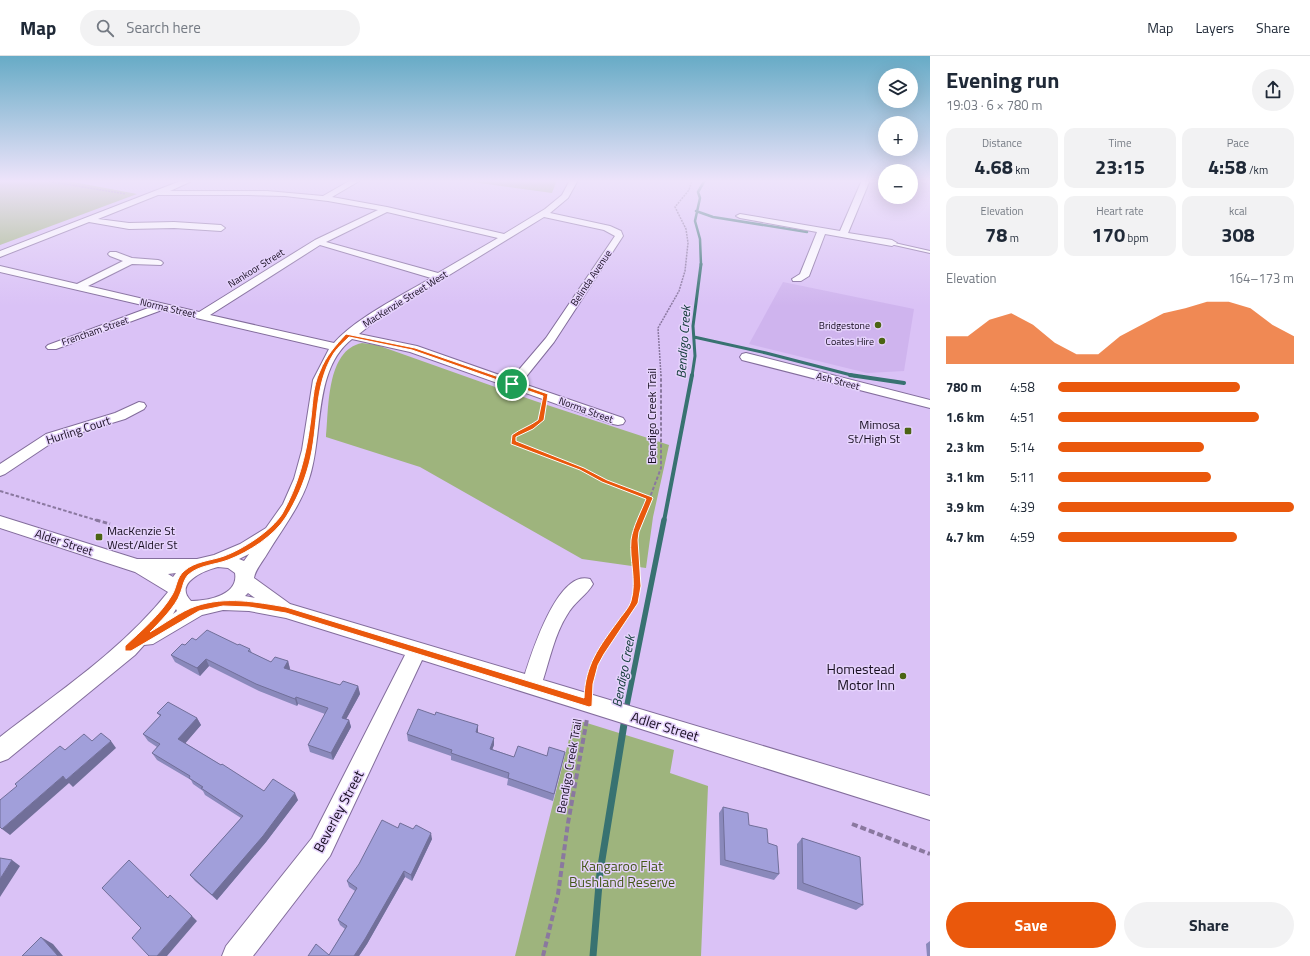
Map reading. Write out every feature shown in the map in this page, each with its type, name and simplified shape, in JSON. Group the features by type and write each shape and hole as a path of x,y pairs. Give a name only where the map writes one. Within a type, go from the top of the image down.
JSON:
{"street":[{"path":"0,254 84,222"},
{"path":"102,222 129,226 174,225 219,230 231,225"},
{"name":"Nankoor Street","path":"202,316 318,242 360,222"},
{"path":"442,222 505,237"},
{"name":"MacKenzie Street West","path":"245,578 273,530 290,506 302,479 309,450 319,380 326,362 336,346 348,335 375,316 529,222"},
{"name":"Belinda Avenue","path":"512,384 550,340 619,236 618,233 607,228 579,222"},
{"path":"773,222 892,243"},
{"path":"843,234 848,222"},
{"path":"797,279 804,276 822,231"},
{"path":"318,242 440,277"},
{"path":"113,254 131,261 158,263"},
{"path":"79,287 131,261"},
{"name":"Norma Street","path":"0,269 336,346"},
{"name":"Frencham Street","path":"52,347 152,311 161,306"},
{"name":"Norma Street","path":"348,335 413,349 618,421"},
{"name":"Ash Street","path":"746,356 930,404"},
{"name":"Hurling Court","path":"0,471 51,436 120,416 139,406"},
{"name":"Alder Street","path":"0,522 137,566 199,566"},
{"name":"MacKenzie Street West","path":"218,561 246,548 273,530"},
{"path":"0,751 128,649 152,625 177,591 182,578 186,573 199,566 218,561 228,561 238,564 245,578 237,593 223,603 197,609 128,649"},
{"path":"137,566 163,579 177,591 178,598 183,604 197,609"},
{"name":"Adler Street","path":"245,578 286,610"},
{"path":"530,685 551,630 562,607 567,600 584,584"},
{"name":"Adler Street","path":"223,603 249,604 286,610 930,808"},
{"name":"Beverley Street","path":"236,956 321,847 417,651"}],"lane":[{"path":"892,243 930,252"}],"path":[{"name":"Bendigo Creek Trail","path":"543,956 558,894 568,823 595,705 589,684 594,665 601,651 635,603 638,586 635,540 636,532 658,478 662,459 660,420 662,383 658,328 679,291 685,271 688,238 682,222"},
{"path":"546,395 541,420 531,428 519,432 514,436 513,442 582,469 605,481 650,498"},
{"path":"0,491 110,524"},
{"path":"852,824 930,854"}],"shaded area":[{"path":"783,282 914,309 904,371 867,373 749,344"}],"green space":[{"path":"0,222 62,222 0,245"},
{"path":"362,343 377,345 535,401 669,445 653,517 646,568 582,559 420,467 326,437 329,397 336,368 342,357 350,348"},
{"name":"Kangaroo Flat Bushland Reserve","path":"574,719 674,750 670,773 708,786 701,956 515,956"}],"building":[{"path":"207,630 250,649 248,651 271,662 275,657 288,661 284,668 340,685 343,681 358,686 342,718 349,720 331,753 308,745 328,708 296,697 295,699 256,684 206,659 197,668 171,655 182,644 185,645 192,638 196,640"},
{"path":"168,702 197,718 178,739 221,765 222,764 264,791 273,779 295,793 263,836 212,895 190,875 243,816 201,788 203,787 189,778 190,776 152,753 160,744 143,734 161,715 157,713"},
{"path":"418,709 435,715 436,712 478,725 476,732 494,738 490,749 514,757 518,746 547,756 549,747 565,752 554,794 508,778 509,773 451,753 452,750 407,734"},
{"path":"101,733 111,741 66,780 63,776 2,829 0,827 0,800 17,786 15,784 60,746 65,750 84,734 92,741"},
{"path":"723,807 748,813 749,825 767,829 768,843 777,846 779,874 725,860"},
{"path":"382,820 398,828 400,823 413,829 416,825 431,833 411,875 404,871 354,956 308,956 316,944 329,955 347,926 338,920 357,888 347,881 359,864"},
{"path":"802,838 860,857 863,905 803,883"},
{"path":"0,858 12,860 0,879"},
{"path":"129,860 168,898 170,895 192,916 157,956 149,956 132,938 141,928 102,888"},
{"path":"41,937 58,956 22,956"}],"waterway":[{"name":"Bendigo Creek","path":"695,222 700,239 701,264"},
{"path":"744,222 807,232"},
{"name":"Bendigo Creek","path":"692,376 695,356 693,326 701,264"},
{"path":"694,337 766,353 853,375"},
{"name":"Bendigo Creek","path":"664,521 692,375"},
{"path":"853,375 904,383"},
{"name":"Bendigo Creek","path":"626,710 664,520"},
{"name":"Bendigo Creek","path":"593,956 600,872 625,718"}],"place":[{"name":"Bridgestone","path":"878,325"},
{"name":"Coates Hire","path":"882,341"},
{"name":"Mimosa St/High St","path":"908,431"},
{"name":"MacKenzie St West/Alder St","path":"99,537"},
{"name":"Homestead Motor Inn","path":"903,676"}],"route":[{"path":"348,335 413,349 512,384 546,395 541,420 531,428 519,432 514,436 513,442 517,445 582,469 605,481 650,498 636,532 634,550 638,586 635,603 601,651 594,665 588,690 589,703 286,610 249,604 223,603 197,609 128,649 169,605 177,594 179,583 186,573 191,569 226,558 246,548 273,530 283,516 296,493 306,464 319,380 326,362 336,346 348,335"}]}
